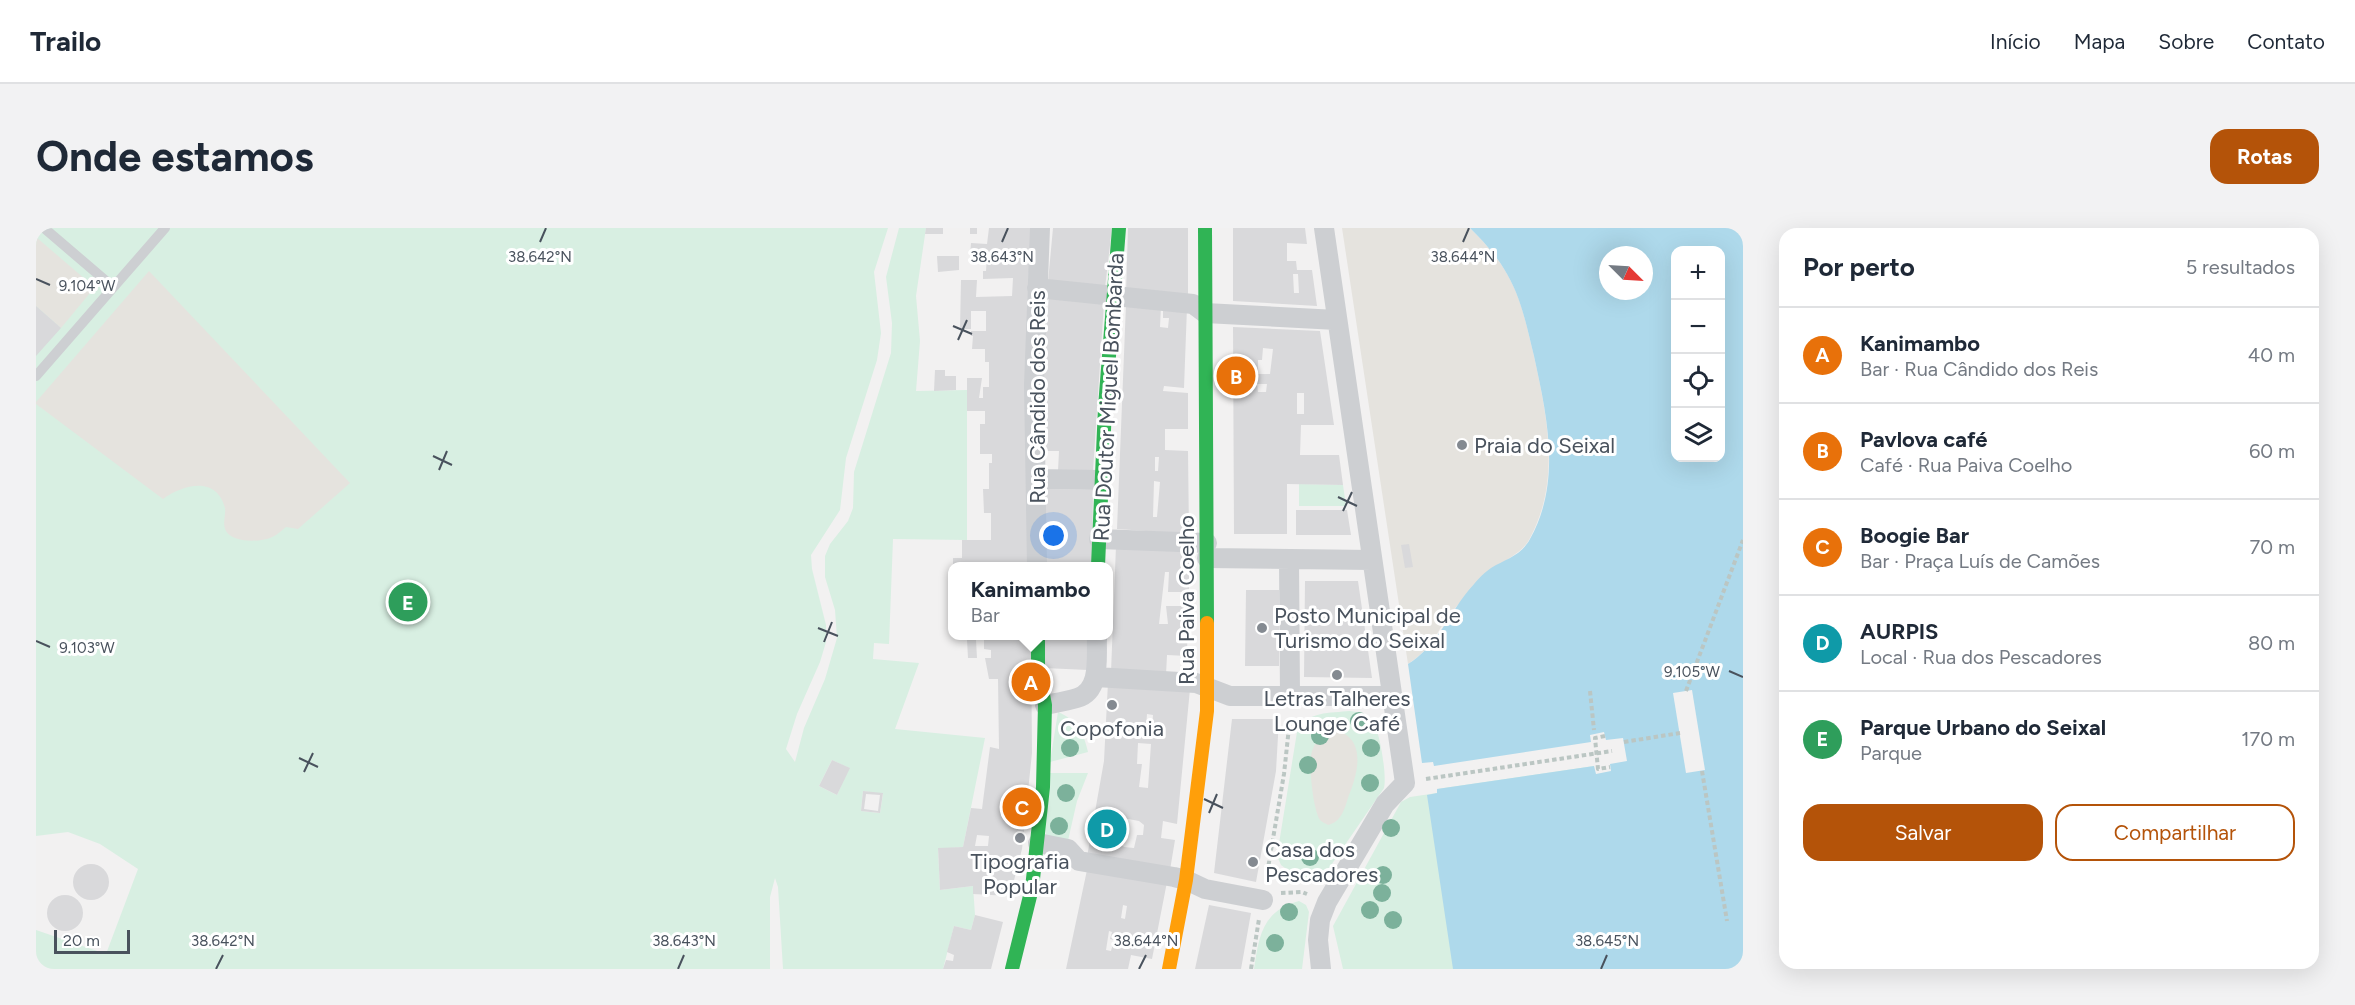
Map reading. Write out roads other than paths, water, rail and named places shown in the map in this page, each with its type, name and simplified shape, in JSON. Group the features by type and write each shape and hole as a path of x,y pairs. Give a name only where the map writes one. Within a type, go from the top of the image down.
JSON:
{"street":[{"name":"Rua Cândido dos Reis","path":"1037,562 1034,385 1040,228"},
{"name":"Rua Doutor Miguel Bombarda","path":"1098,562 1101,480 1119,228"},
{"name":"Rua Paiva Coelho","path":"1169,969 1186,880 1208,687 1205,228"},
{"path":"1321,969 1318,940 1320,920 1327,902 1385,804 1405,783 1324,228"},
{"path":"1037,288 1193,304 1205,313 1338,320"},
{"path":"1036,479 1101,480"},
{"path":"1099,539 1289,559 1372,560"},
{"path":"1289,559 1290,696"},
{"path":"1012,969 1032,888 1038,843 1045,705 1038,669 1038,640"},
{"path":"1045,705 1079,698 1087,693 1096,677 1097,640"},
{"path":"1096,677 1196,683 1230,696 1392,696"},
{"path":"1038,843 1068,849 1079,861 1186,880 1204,889 1263,900"}],"lane":[{"path":"44,228 113,287"},
{"path":"36,376 165,228"}],"water":[{"path":"1470,228 1743,228 1743,969 1453,969 1427,795 1437,793 1437,789 1594,766 1596,774 1611,771 1610,764 1627,761 1623,738 1606,740 1604,732 1590,735 1591,742 1434,766 1433,762 1422,763 1408,664 1434,640 1468,591 1482,576 1526,545 1540,517 1546,495 1549,472 1547,425 1534,356 1517,294 1503,267"}],"place":[{"name":"Pavlova café","path":"1236,376"},
{"name":"Praia do Seixal","path":"1462,445"},
{"name":"Parque Urbano do Seixal","path":"408,602"},
{"name":"Posto Municipal de Turismo do Seixal","path":"1262,628"},
{"name":"Letras Talheres Lounge Café","path":"1337,675"},
{"name":"Kanimambo","path":"1031,682"},
{"name":"Copofonia","path":"1112,705"},
{"name":"Boogie Bar","path":"1022,807"},
{"name":"AURPIS","path":"1107,829"},
{"name":"Tipografia Popular","path":"1020,838"},
{"name":"Casa dos Pescadores","path":"1253,862"}]}
